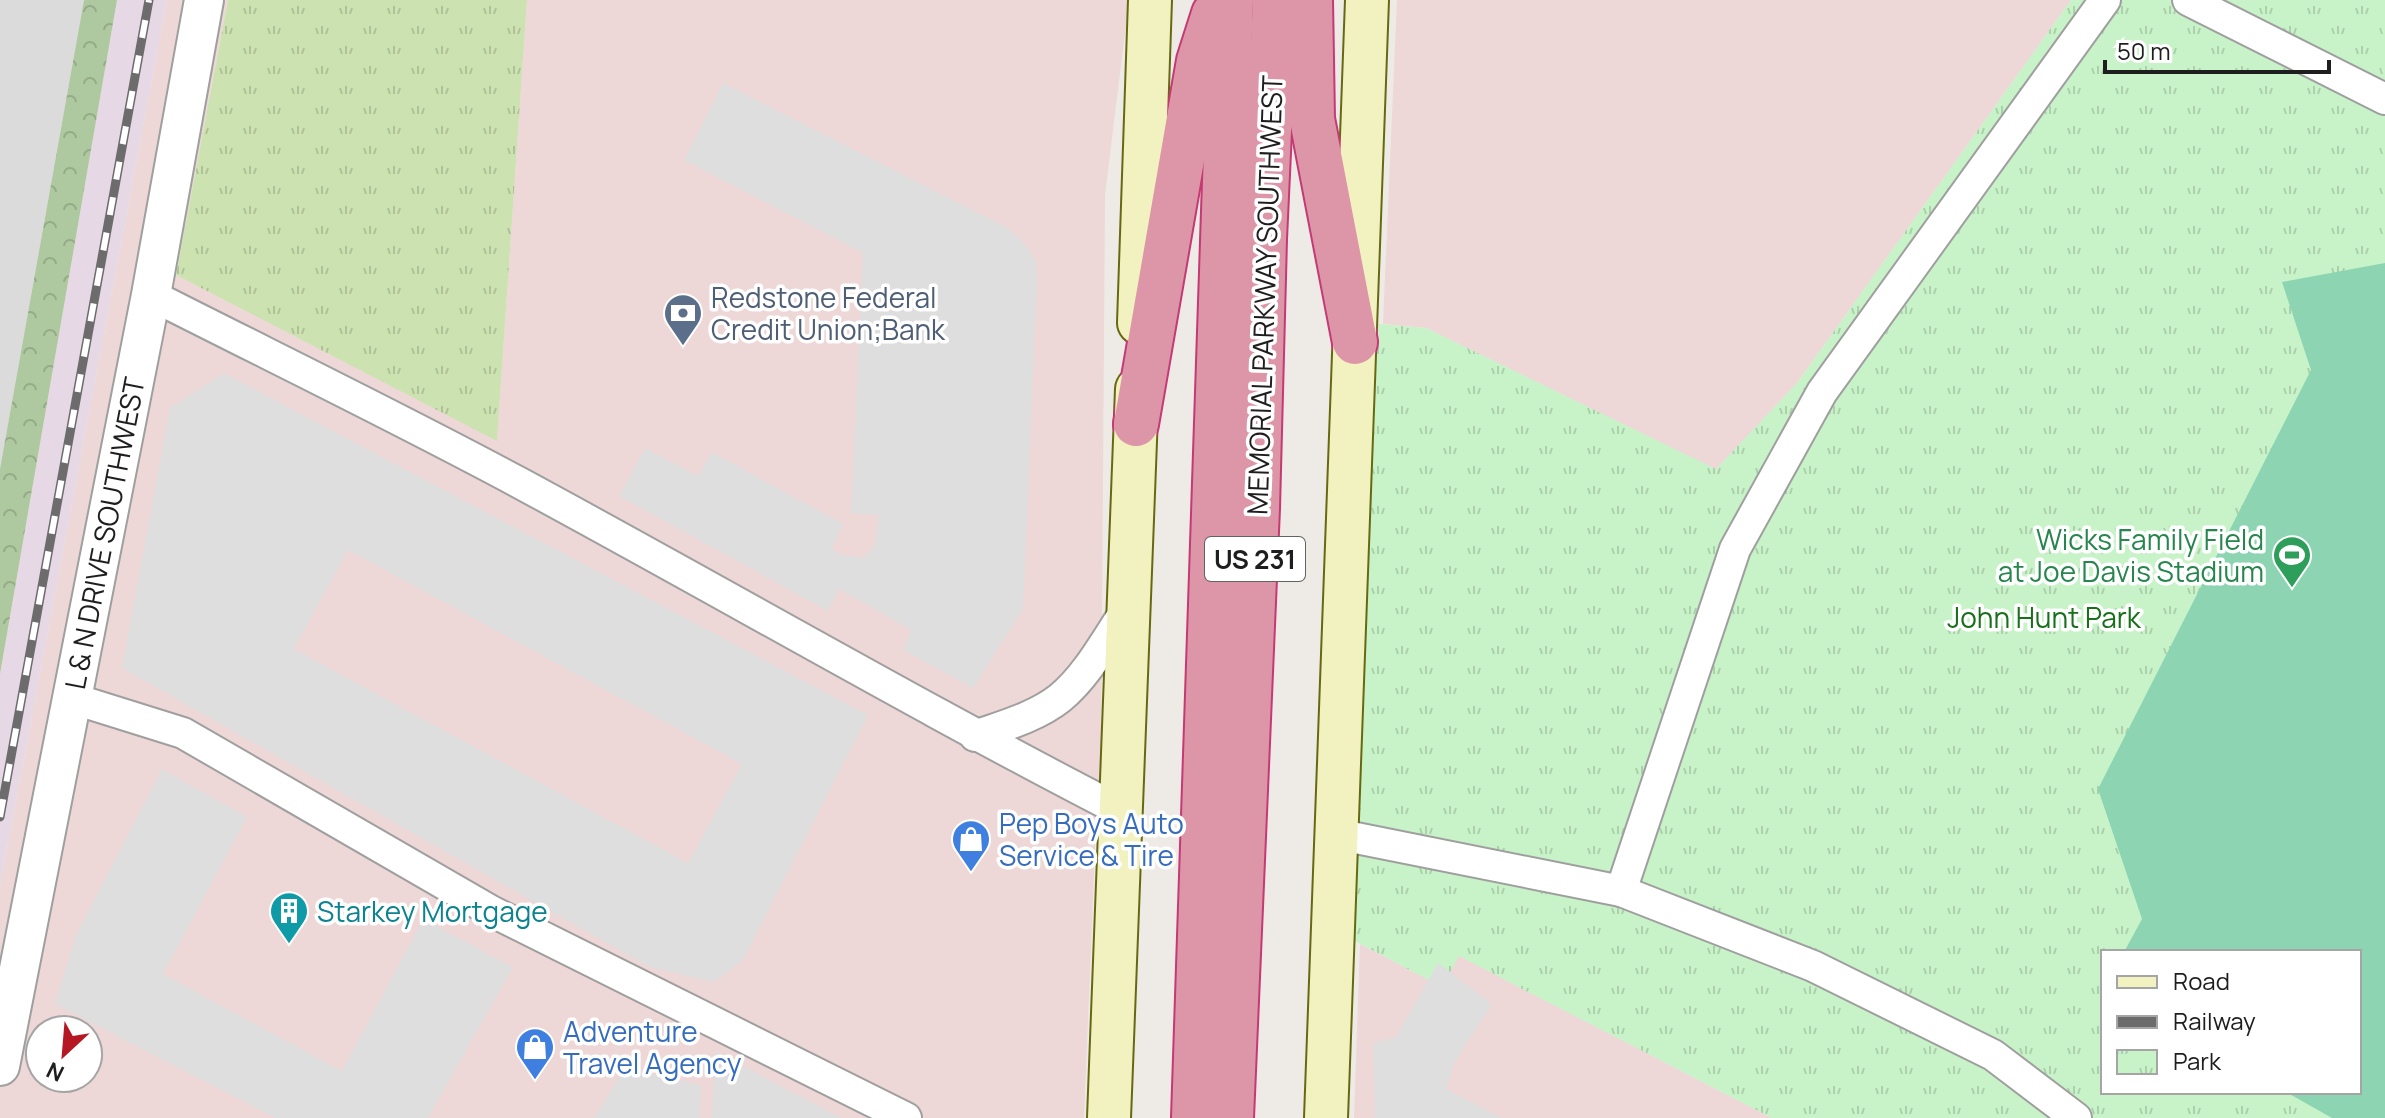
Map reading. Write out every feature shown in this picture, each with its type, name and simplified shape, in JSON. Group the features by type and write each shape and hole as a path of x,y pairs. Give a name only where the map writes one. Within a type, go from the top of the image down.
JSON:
{"highway":[{"path":"1136,424 1199,61 1218,0"},
{"name":"MEMORIAL PARKWAY SOUTHWEST","path":"1194,1118 1231,0"},
{"name":"MEMORIAL PARKWAY SOUTHWEST","path":"1231,1118 1275,0"},
{"path":"1310,0 1312,119 1355,342"}],"main road":[{"path":"1109,1118 1123,812 1127,609 1150,0"},
{"path":"1326,1118 1367,0"}],"street":[{"name":"L & N DRIVE SOUTHWEST","path":"0,1066 151,295 204,0"},
{"path":"1621,891 1735,549 1822,392 2105,0"},
{"path":"2188,0 2385,99"},
{"path":"151,295 514,480 975,736 1123,812"},
{"path":"975,736 1023,719 1060,698 1089,666 1127,609"},
{"path":"71,698 183,733 491,911 906,1118"},
{"path":"1336,834 1621,891 1813,966 1993,1055 2076,1118"}],"shaded area":[{"path":"0,0 84,0 0,469"},
{"path":"117,0 167,0 0,886 0,674"},
{"path":"167,0 228,0 176,275 497,440 527,0 1129,0 1105,195 1101,760 1084,1118 0,1118 0,886"},
{"path":"1397,0 2071,0 1797,383 1716,470 1426,328 1383,324"},
{"path":"723,83 1006,227 1023,242 1036,261 1023,609 973,688 903,650 911,630 839,589 828,611 619,496 645,448 698,476 712,452 843,524 832,548 838,554 864,558 875,545 878,515 851,513 863,253 684,160"},
{"path":"224,373 868,715 743,960 714,982 649,967 122,668 170,408","holes":["348,550 742,764 688,863 294,649"]},
{"path":"162,769 247,817 163,974 342,1071 423,919 513,967 428,1118 276,1118 104,1029 104,1014 74,1014 55,1004 76,935"},
{"path":"1360,944 1441,986 1458,955 1772,1118 1354,1118"},
{"path":"1438,963 1492,1004 1454,1063 1446,1089 1502,1118 1375,1118 1373,1043 1396,1037"},
{"path":"715,1051 841,1118 712,1118"},
{"path":"625,1068 701,1085 699,1118 594,1118"}],"green space":[{"path":"84,0 117,0 0,674 0,469"},
{"path":"228,0 527,0 497,441 176,275"},
{"name":"John Hunt Park","path":"2071,0 2385,0 2385,1118 1772,1118 1459,956 1442,987 1334,930 1355,322 1426,328 1716,469 1797,383"},
{"name":"Wicks Family Field at Joe Davis Stadium","path":"2385,263 2385,1118 2332,1118 2290,1094 2361,1094 2361,950 2125,950 2142,919 2098,789 2311,370 2282,282"}],"railway":[{"path":"0,817 149,0"}],"place":[{"name":"Redstone Federal Credit Union;Bank","path":"683,347"},
{"name":"Wicks Family Field at Joe Davis Stadium","path":"2292,589"},
{"name":"Pep Boys Auto Service & Tire","path":"971,873"},
{"name":"Starkey Mortgage","path":"289,945"},
{"name":"Adventure Travel Agency","path":"535,1081"}]}
